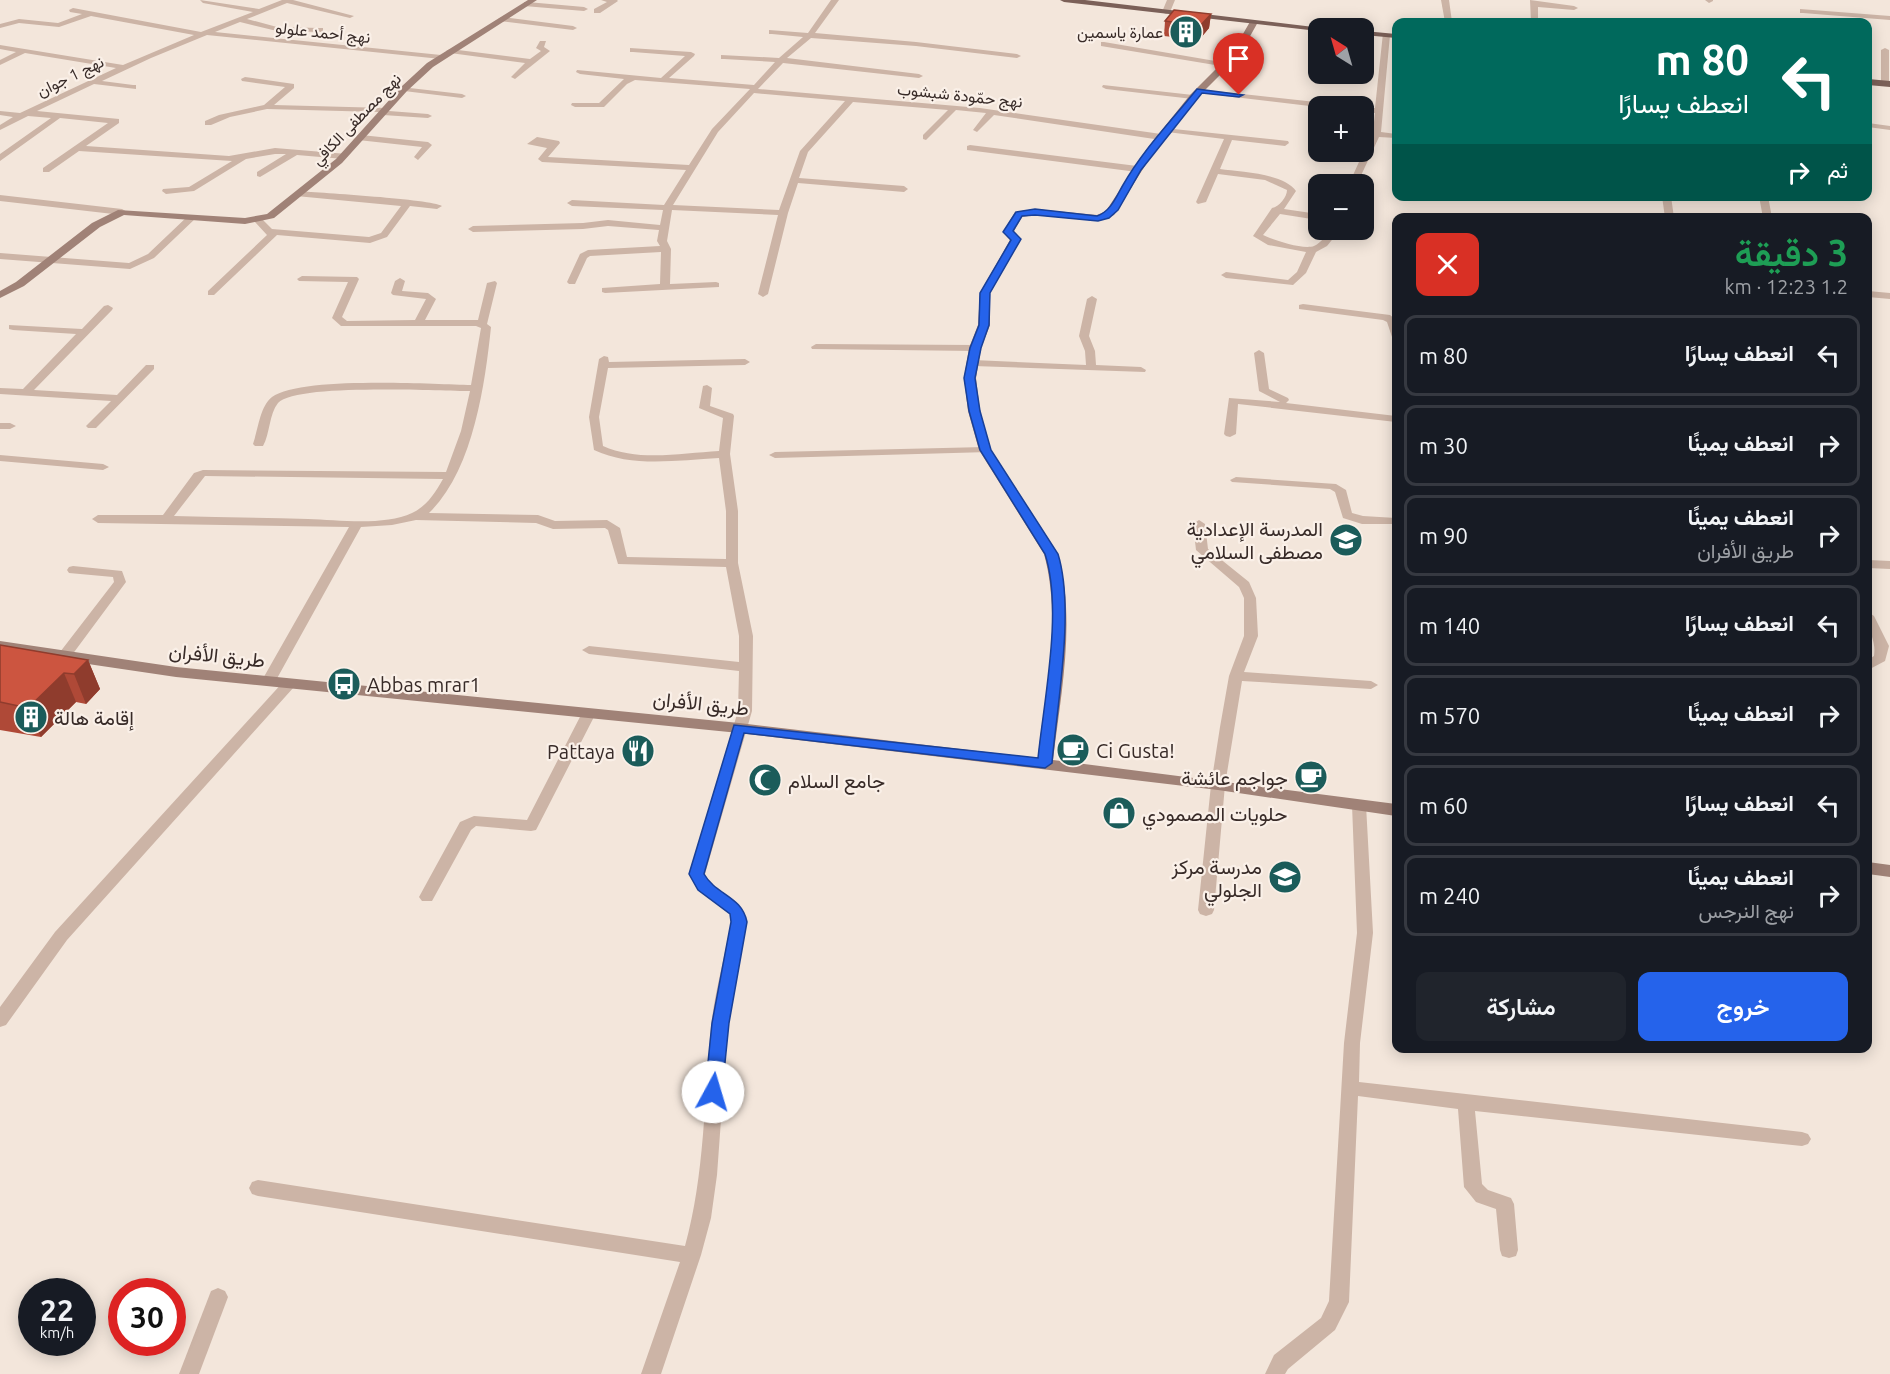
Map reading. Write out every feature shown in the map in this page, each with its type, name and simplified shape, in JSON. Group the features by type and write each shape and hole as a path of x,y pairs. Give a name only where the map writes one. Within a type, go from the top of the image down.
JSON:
{"main road":[{"path":"1064,0 1308,28"},
{"path":"1374,34 1392,36"},
{"path":"1872,82 1887,84"}],"street":[{"path":"597,11 614,1 605,0"},
{"path":"664,287 666,249 662,242 668,206 715,131 781,60 810,34 835,0"},
{"path":"1166,12 1171,0"},
{"path":"1445,0 1448,18"},
{"path":"287,1 350,16"},
{"name":"نهج 1 جوان","path":"25,115 91,81 201,33 287,1"},
{"path":"531,1 584,9"},
{"name":"نهج مصطفى الكافي","path":"258,220 270,216 344,156 404,89 446,54 531,1"},
{"path":"203,2 258,10"},
{"path":"1534,18 1534,2 1574,8"},
{"name":"نهج أحمد علولو","path":"73,10 201,33 531,61"},
{"path":"1803,11 1890,18"},
{"path":"0,26 19,21 59,25 89,14"},
{"path":"238,19 266,24 277,29 320,30"},
{"path":"502,20 573,28"},
{"path":"1045,763 1058,623 1058,573 1051,554 985,450 974,411 970,378 975,348 984,325 985,293 1016,239 1008,232 1017,216 1029,212 1101,218 1113,210 1137,169 1196,94 1227,65 1254,22"},
{"path":"772,32 1017,56"},
{"path":"1357,174 1375,134 1386,35"},
{"path":"515,77 531,61 546,51 540,48 543,43"},
{"path":"1104,44 1227,65"},
{"path":"0,47 123,67"},
{"path":"633,50 691,54 665,78"},
{"path":"1884,50 1887,84"},
{"path":"0,63 24,51"},
{"path":"724,57 781,60 920,76"},
{"name":"نهج حمّودة شبشوب","path":"580,72 634,78 665,78 992,112 1164,134 1285,144"},
{"path":"245,78 291,86 267,107"},
{"path":"575,105 601,105 624,82 634,78"},
{"path":"91,81 133,87"},
{"path":"1106,87 1308,104"},
{"path":"404,89 462,96"},
{"path":"763,294 783,213 804,151 851,99"},
{"path":"208,123 222,114 245,113 267,107 428,116"},
{"path":"926,137 954,108"},
{"path":"1374,111 1379,111"},
{"path":"977,130 992,112"},
{"path":"0,113 25,115"},
{"path":"0,128 25,115"},
{"name":"نهج 1 جوان","path":"25,115 116,121 46,170"},
{"path":"0,158 58,116"},
{"path":"1872,126 1890,128"},
{"path":"1375,134 1392,136"},
{"path":"361,138 428,145 418,156"},
{"path":"1201,202 1217,171 1228,139"},
{"path":"553,146 542,159 692,168"},
{"path":"79,148 229,159 268,151 344,156"},
{"path":"970,148 1137,169"},
{"path":"260,174 294,153"},
{"path":"166,191 191,189 248,156"},
{"path":"1217,171 1267,178 1290,188 1290,198 1275,210 1259,232 1259,237 1271,243 1312,250 1327,240"},
{"path":"795,180 904,189"},
{"path":"299,194 437,206"},
{"path":"0,198 122,212 258,220 272,232 370,240 384,235 408,204"},
{"path":"572,203 783,213"},
{"path":"1275,210 1308,215"},
{"path":"0,295 20,284 96,225 122,212"},
{"path":"0,256 130,266 151,256 192,217"},
{"path":"472,229 594,226 608,223 663,228"},
{"path":"210,293 271,238 272,232"},
{"path":"572,282 583,256 588,253 666,249"},
{"path":"1226,275 1290,283 1301,273 1312,250"},
{"path":"302,279 354,279 337,318 345,324 482,324 486,327 477,388 466,434 450,476 433,505 416,516"},
{"path":"400,281 396,293 428,296 431,299 419,323"},
{"path":"482,324 492,283"},
{"path":"605,290 716,285"},
{"path":"1872,294 1890,296"},
{"path":"1091,367 1090,351 1084,336 1092,299"},
{"path":"1303,307 1386,317 1392,321"},
{"path":"26,392 108,308"},
{"path":"13,327 86,332"},
{"path":"816,347 975,348"},
{"path":"1259,353 1261,386 1270,395 1292,401 1392,412"},
{"path":"724,454 625,458 606,454 598,448 594,417 604,362 744,362"},
{"path":"973,363 1141,370"},
{"path":"92,426 150,367"},
{"path":"260,444 276,400 290,392 353,387 477,388"},
{"path":"651,1374 692,1256 702,1218 708,1175 720,1023 739,922 737,911 703,886 697,874 739,728 746,711 746,636 732,563 732,511 724,454 729,416 706,410 707,388"},
{"path":"0,391 120,398"},
{"path":"1230,434 1233,400 1392,419"},
{"path":"776,455 985,450"},
{"path":"0,458 103,467"},
{"path":"166,519 198,475 203,472 450,476"},
{"path":"1236,480 1332,486 1340,490 1347,514 1362,520 1392,521"},
{"path":"98,519 357,524 395,521 416,516 538,519 560,525 607,524 614,528 622,561 732,563"},
{"path":"268,682 357,524"},
{"path":"1199,524 1202,550 1245,585 1250,598 1251,636 1236,676 1218,785 1206,910"},
{"path":"1872,564 1890,565"},
{"path":"64,656 120,582 118,574 73,570"},
{"path":"1872,625 1882,646 1880,658 1872,663"},
{"name":"طريق الأفران","path":"0,646 176,672 739,728 1045,763 1392,809"},
{"path":"589,650 745,667"},
{"path":"1236,676 1371,685"},
{"path":"0,1020 61,936 289,684"},
{"path":"427,897 465,826 474,821 531,826 589,713"},
{"path":"1275,1374 1281,1362 1328,1323 1339,1302 1350,1088 1365,933 1359,805"},
{"path":"1872,869 1890,871"},
{"path":"1350,1088 1466,1104 1647,1120 1802,1139"},
{"path":"1466,1104 1473,1187 1482,1196 1505,1203 1509,1250"},
{"path":"258,1188 692,1256"},
{"path":"189,1374 218,1297"}],"building":[{"path":"1174,10 1211,14 1200,26 1165,21"},
{"path":"0,645 88,660 74,674 64,673 28,708 0,702"}],"place":[{"name":"عمارة ياسمين","path":"1186,32"},
{"name":"المدرسة الإعدادية مصطفى السلامي","path":"1346,540"},
{"name":"Abbas mrar1","path":"344,684"},
{"name":"إقامة هالة","path":"31,717"},
{"name":"Ci Gusta!","path":"1073,750"},
{"name":"Pattaya","path":"638,751"},
{"name":"جواجم عائشة","path":"1311,777"},
{"name":"جامع السلام","path":"765,780"},
{"name":"حلويات المصمودي","path":"1119,813"},
{"name":"مدرسة مركز الجلولي","path":"1285,877"}],"route":[{"path":"713,1092 720,1023 739,922 737,911 703,886 697,874 739,728 1045,763 1058,623 1058,573 1051,554 985,450 974,411 970,378 975,348 984,325 985,293 1016,239 1008,230 1019,214 1035,212 1098,218 1106,216 1113,210 1137,169 1193,97 1200,91 1239,95"}]}
